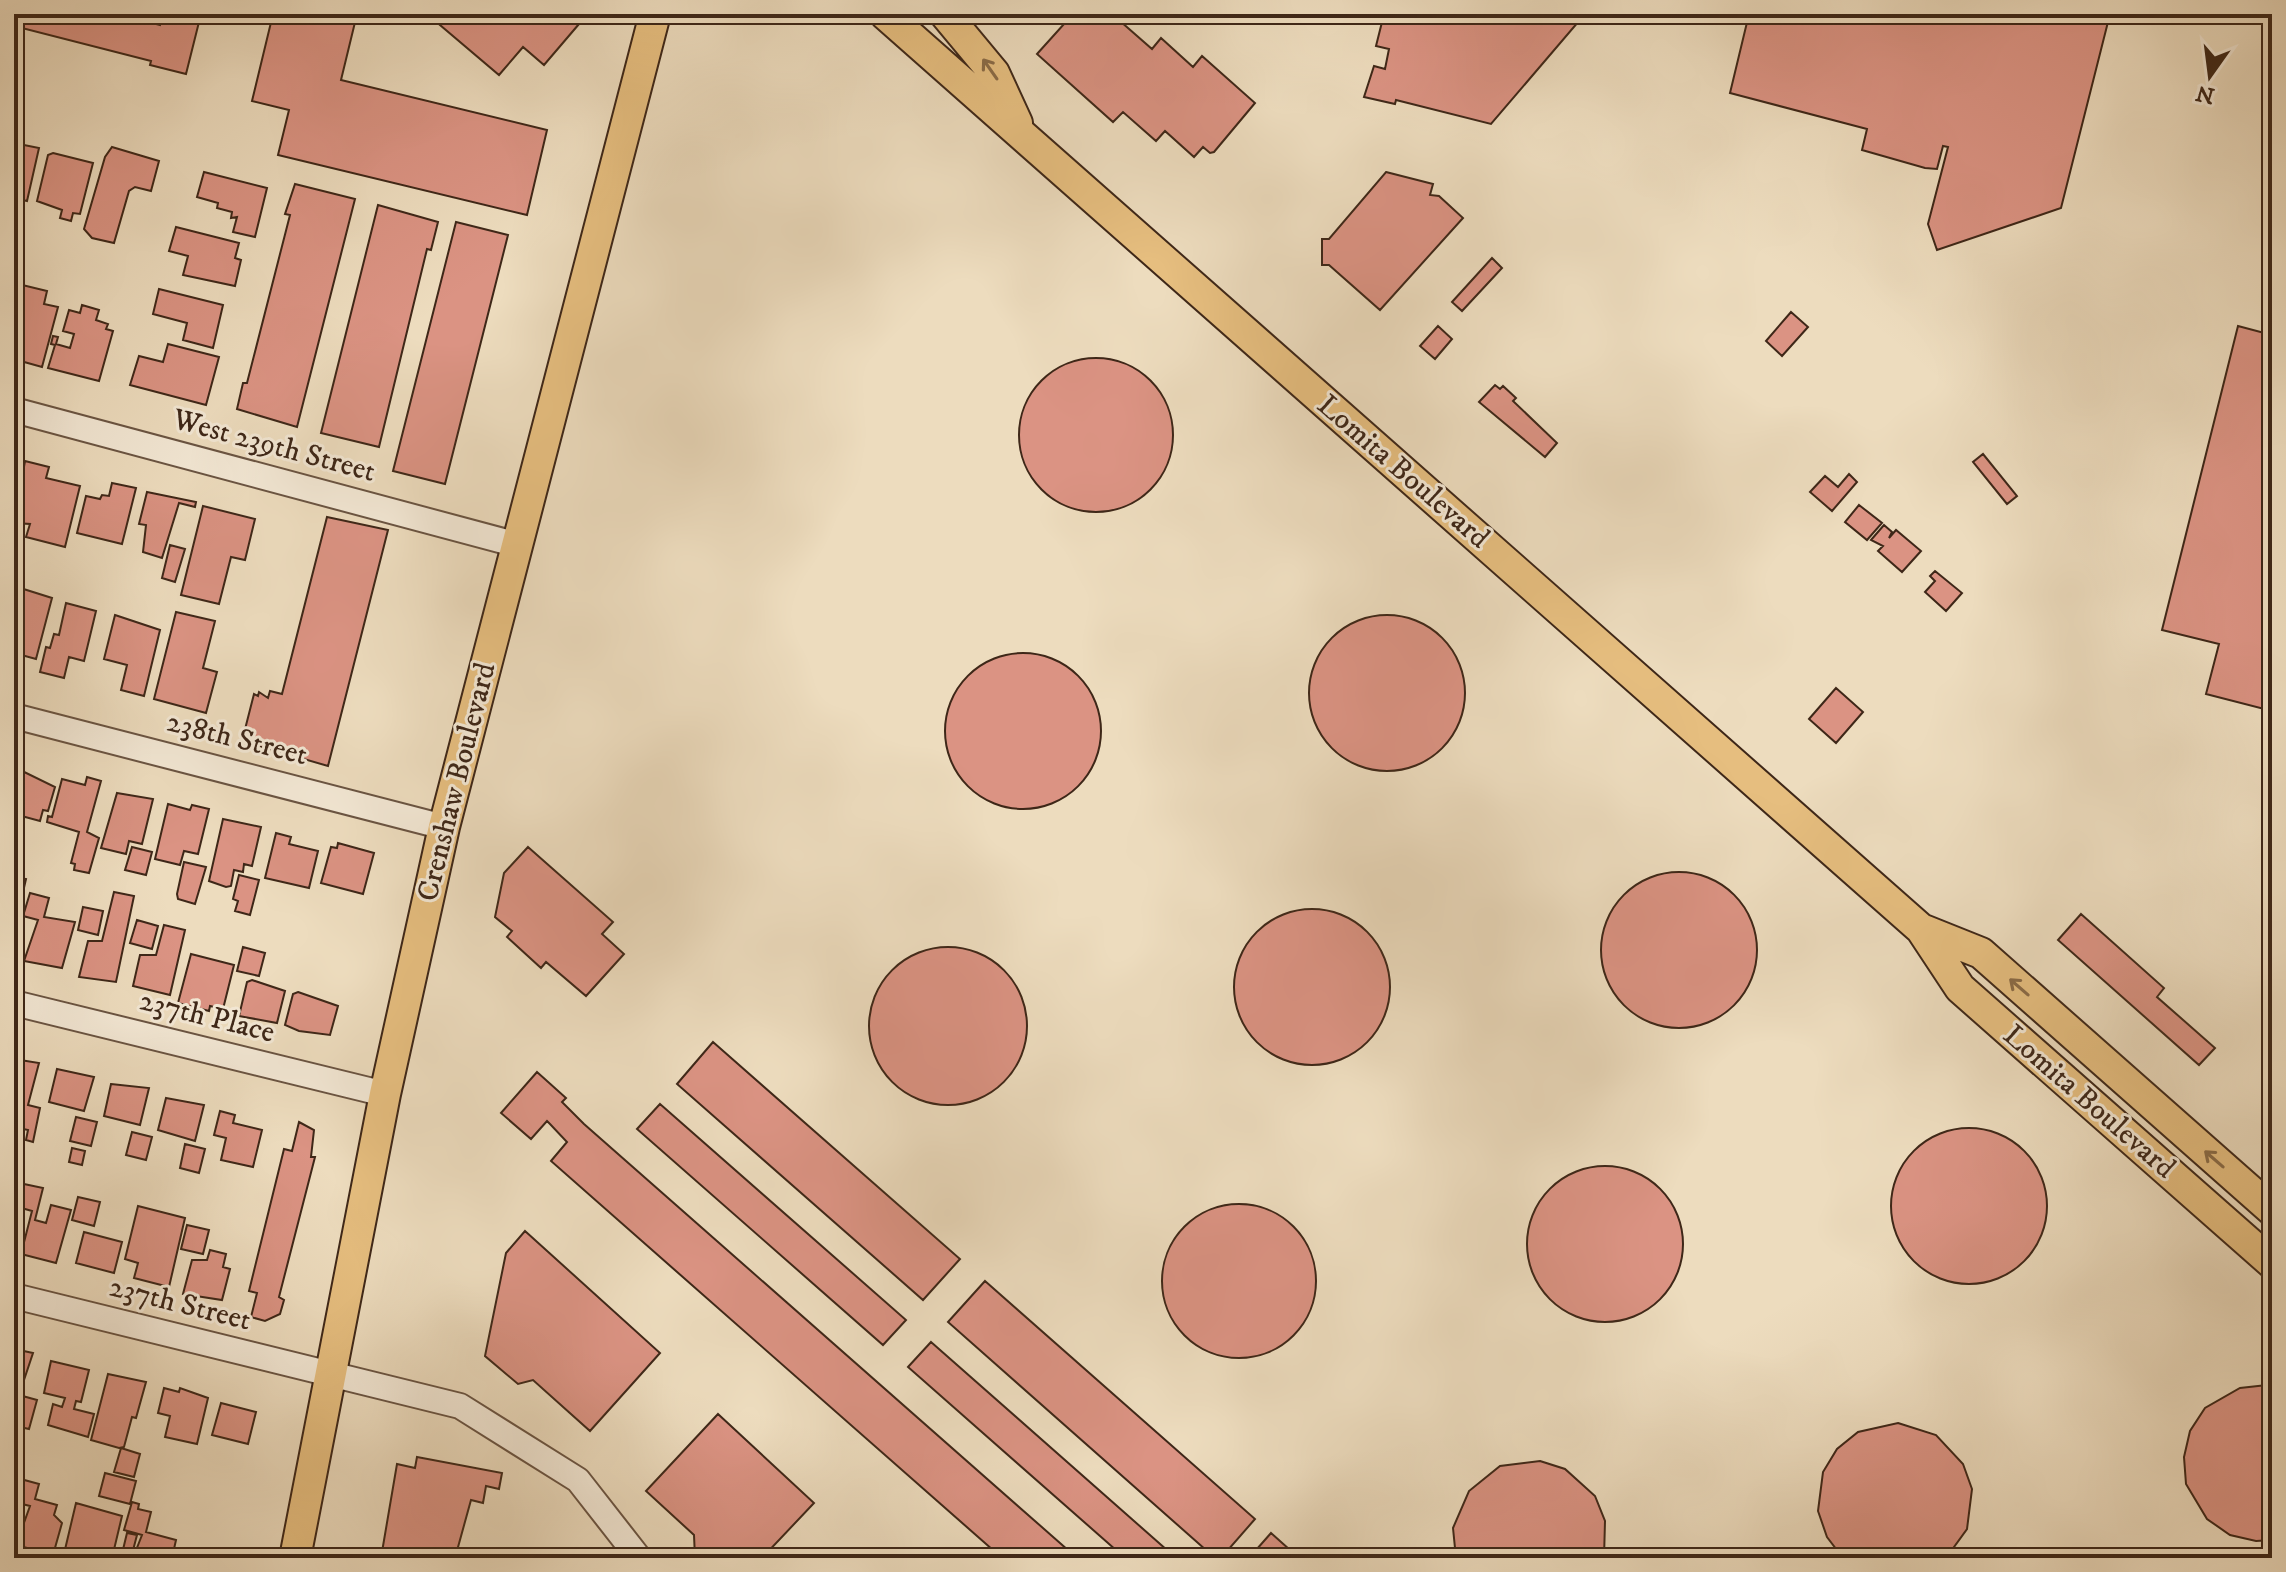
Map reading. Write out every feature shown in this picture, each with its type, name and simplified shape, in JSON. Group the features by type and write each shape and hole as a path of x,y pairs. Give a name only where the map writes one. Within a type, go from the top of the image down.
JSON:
{"main road":[{"name":"Crenshaw Boulevard","path":"295,1558 385,1094 444,827 655,14"},
{"name":"Lomita Boulevard","path":"885,14 1921,929 1960,988 2272,1263"},
{"path":"945,14 994,73 1021,133"},
{"name":"Lomita Boulevard","path":"1921,929 1981,953 2272,1210"}],"street":[{"name":"West 239th Street","path":"14,410 518,545"},
{"name":"238th Street","path":"14,716 444,827"},
{"name":"237th Place","path":"14,1003 385,1094"},
{"name":"237th Street","path":"14,1296 460,1406 578,1480 639,1558"}],"building":[{"path":"14,14 118,14 160,25 162,14 201,14 186,74 150,65 151,61 14,26"},
{"path":"273,14 357,14 341,80 547,130 527,215 278,155 289,110 252,101"},
{"path":"427,14 567,14 579,24 544,65 523,47 499,75"},
{"path":"1073,14 1112,14 1152,49 1161,38 1193,67 1202,56 1255,103 1214,152 1210,153 1203,147 1194,157 1165,131 1156,141 1123,112 1113,122 1037,54"},
{"path":"1384,14 1585,14 1491,124 1396,100 1395,104 1364,97 1374,66 1385,69 1389,49 1376,46"},
{"path":"1749,14 2110,14 2061,208 1937,250 1928,224 1948,147 1943,146 1937,169 1925,168 1862,150 1867,129 1730,93"},
{"path":"14,143 39,148 27,201 14,198"},
{"path":"112,147 159,161 151,191 135,187 129,191 114,243 92,238 84,229 105,157"},
{"path":"53,153 93,163 80,214 73,213 71,221 60,218 62,210 37,201 48,155"},
{"path":"204,172 267,188 255,237 233,232 237,217 231,218 232,212 217,208 218,203 197,197"},
{"path":"1386,172 1433,184 1430,195 1439,196 1463,218 1380,310 1329,265 1322,265 1322,239 1329,239"},
{"path":"295,184 355,199 297,427 237,409 243,383 247,383 290,215 285,214"},
{"path":"378,205 438,222 431,250 427,249 379,447 321,433"},
{"path":"456,222 508,235 445,484 393,471"},
{"path":"176,227 239,243 235,258 241,260 235,286 183,275 188,256 169,251"},
{"path":"1492,258 1502,268 1462,311 1452,302"},
{"path":"14,283 47,291 44,304 58,307 42,367 17,360 22,341 14,339"},
{"path":"159,289 223,305 213,348 183,340 187,323 153,314"},
{"path":"82,305 99,310 96,320 108,324 106,329 113,331 99,381 48,368 55,345 51,344 53,336 58,337 56,344 70,348 74,334 63,331 69,310 80,313"},
{"path":"1791,312 1808,327 1782,356 1766,341"},
{"path":"1438,326 1452,339 1435,359 1420,346"},
{"path":"2238,326 2272,335 2272,711 2206,694 2219,644 2162,630"},
{"path":"168,344 219,357 206,405 130,385 139,356 163,362"},
{"path":"1096,358 1126,364 1151,380 1167,405 1173,435 1167,465 1151,490 1126,506 1096,512 1066,506 1041,490 1025,465 1019,435 1025,405 1041,380 1066,364"},
{"path":"1495,385 1500,389 1503,386 1516,398 1513,401 1557,443 1545,457 1479,402"},
{"path":"1983,454 2017,496 2007,504 1973,462"},
{"path":"25,461 49,467 46,478 80,486 65,547 26,537 30,524 14,523"},
{"path":"1849,474 1857,482 1832,511 1810,492 1825,476 1838,487"},
{"path":"112,483 136,488 122,544 77,533 86,496 100,499 102,495 109,496"},
{"path":"147,492 196,502 195,507 179,503 162,558 143,552 146,525 139,524"},
{"path":"1859,505 1882,523 1867,540 1845,522"},
{"path":"203,506 255,519 245,560 231,557 219,604 181,595"},
{"path":"327,517 388,530 328,766 242,741 254,694 258,696 259,692 268,698 270,691 282,694"},
{"path":"1884,525 1892,532 1889,538 1896,530 1921,551 1902,572 1878,551 1883,546 1871,540"},
{"path":"170,545 185,549 175,582 162,578"},
{"path":"1935,571 1962,593 1946,611 1925,592 1935,581 1930,576"},
{"path":"14,586 52,598 36,659 14,653"},
{"path":"66,603 96,611 84,661 69,657 64,678 40,672 46,647 50,648 54,634 59,635"},
{"path":"176,612 215,621 203,668 217,672 206,713 154,699"},
{"path":"115,615 160,630 144,696 121,690 127,665 104,659"},
{"path":"1387,615 1417,621 1442,638 1459,663 1465,693 1459,723 1442,748 1417,765 1387,771 1357,765 1332,748 1315,723 1309,693 1315,663 1332,638 1357,621"},
{"path":"1023,653 1053,659 1078,676 1095,701 1101,731 1095,761 1078,786 1053,803 1023,809 993,803 968,786 951,761 945,731 951,701 968,676 993,659"},
{"path":"1836,688 1863,712 1836,743 1809,719"},
{"path":"14,767 55,787 48,811 43,810 40,821 14,814"},
{"path":"87,777 101,781 87,832 99,838 89,873 74,870 75,864 71,863 79,832 47,822 48,816 52,817 62,779 85,785"},
{"path":"117,793 153,799 142,844 129,841 126,854 101,848"},
{"path":"168,804 190,810 192,805 209,809 198,854 184,851 180,865 155,859"},
{"path":"223,819 261,827 252,866 244,864 243,872 234,870 231,886 226,887 209,881"},
{"path":"276,833 291,837 289,844 318,851 309,888 265,878"},
{"path":"338,843 374,853 363,894 321,883 331,847 337,848"},
{"path":"132,847 152,852 146,875 125,870"},
{"path":"528,847 613,922 602,934 624,954 586,996 546,962 541,968 507,937 512,931 495,917 504,873"},
{"path":"184,862 206,867 195,904 178,899"},
{"path":"1679,872 1709,878 1734,895 1751,920 1757,950 1751,980 1734,1005 1709,1022 1679,1028 1649,1022 1624,1005 1607,980 1601,950 1607,920 1624,895 1649,878"},
{"path":"239,875 259,880 250,915 235,911 238,901 233,899"},
{"path":"14,877 26,879 14,931"},
{"path":"114,892 134,896 116,982 79,977 88,941 102,941"},
{"path":"30,893 49,898 44,917 75,922 62,968 24,961 38,920 23,916"},
{"path":"83,907 103,911 98,935 78,930"},
{"path":"1312,909 1342,915 1367,932 1384,957 1390,987 1384,1017 1367,1042 1342,1059 1312,1065 1282,1059 1257,1042 1240,1017 1234,987 1240,957 1257,932 1282,915"},
{"path":"2081,914 2164,988 2157,997 2215,1048 2199,1065 2058,940"},
{"path":"137,920 158,926 152,949 130,943"},
{"path":"164,925 185,930 170,995 133,986 140,955 156,955"},
{"path":"243,947 265,953 259,976 237,971"},
{"path":"948,947 978,953 1004,970 1021,996 1027,1026 1021,1056 1004,1082 978,1099 948,1105 918,1099 892,1082 875,1056 869,1026 875,996 892,970 918,953"},
{"path":"191,954 234,965 223,1009 210,1006 209,1011 178,1003"},
{"path":"252,980 285,991 277,1023 239,1016 247,982"},
{"path":"298,992 338,1006 330,1035 299,1031 285,1025 293,994"},
{"path":"713,1042 960,1259 923,1300 677,1084"},
{"path":"14,1059 39,1063 28,1105 40,1108 33,1142 26,1140 28,1130 14,1127"},
{"path":"57,1069 94,1077 84,1111 49,1102"},
{"path":"537,1072 566,1098 562,1102 584,1124 1077,1558 1002,1558 551,1161 567,1142 547,1121 531,1139 501,1113"},
{"path":"111,1084 149,1088 140,1125 104,1116"},
{"path":"166,1098 204,1105 195,1141 158,1130"},
{"path":"660,1104 906,1320 883,1345 637,1129"},
{"path":"220,1111 235,1115 233,1123 262,1130 253,1167 221,1160 226,1138 214,1135"},
{"path":"76,1117 97,1122 91,1146 70,1141"},
{"path":"299,1122 314,1130 311,1157 315,1157 279,1297 284,1300 280,1314 265,1321 251,1317 257,1293 249,1291 284,1149 292,1151"},
{"path":"1969,1128 1999,1134 2024,1151 2041,1176 2047,1206 2041,1236 2024,1261 1999,1278 1969,1284 1939,1278 1914,1261 1897,1236 1891,1206 1897,1176 1914,1151 1939,1134"},
{"path":"132,1132 152,1137 146,1160 126,1155"},
{"path":"185,1144 205,1149 199,1173 180,1168"},
{"path":"72,1148 85,1151 82,1165 69,1162"},
{"path":"1605,1166 1635,1172 1660,1189 1677,1214 1683,1244 1677,1274 1660,1299 1635,1316 1605,1322 1575,1316 1550,1299 1533,1274 1527,1244 1533,1214 1550,1189 1575,1172"},
{"path":"24,1184 43,1188 35,1220 46,1223 51,1205 71,1210 56,1263 21,1254 32,1211 18,1207"},
{"path":"78,1197 100,1202 94,1226 72,1220"},
{"path":"1239,1204 1269,1210 1294,1226 1310,1251 1316,1281 1310,1311 1294,1336 1269,1352 1239,1358 1209,1352 1184,1336 1168,1311 1162,1281 1168,1251 1184,1226 1209,1210"},
{"path":"138,1206 185,1218 169,1287 134,1278 138,1263 125,1259"},
{"path":"187,1225 209,1230 203,1254 181,1249"},
{"path":"525,1231 660,1353 590,1431 533,1380 518,1384 485,1356 506,1253"},
{"path":"84,1232 122,1242 114,1273 76,1263"},
{"path":"210,1250 226,1254 223,1267 230,1269 222,1300 183,1294 192,1260 207,1260"},
{"path":"985,1281 1255,1519 1221,1558 1215,1558 948,1322"},
{"path":"931,1342 1176,1558 1125,1558 908,1367"},
{"path":"14,1352 33,1353 19,1395 37,1400 29,1429 20,1427 22,1420 14,1418"},
{"path":"51,1361 89,1370 81,1402 76,1401 74,1409 94,1414 88,1437 48,1425 53,1404 62,1407 65,1398 44,1393"},
{"path":"108,1374 146,1382 136,1418 132,1417 124,1447 119,1448 91,1440"},
{"path":"2272,1386 2272,1540 2256,1541 2230,1535 2207,1519 2186,1484 2184,1457 2190,1431 2205,1408 2240,1388"},
{"path":"164,1388 179,1392 180,1388 208,1398 197,1444 165,1437 170,1416 158,1413"},
{"path":"221,1403 256,1412 248,1444 212,1435"},
{"path":"718,1414 814,1503 762,1558 695,1558 694,1535 646,1491"},
{"path":"1898,1423 1936,1435 1963,1464 1972,1489 1967,1529 1946,1558 1843,1558 1827,1537 1818,1511 1823,1472 1837,1449 1858,1432"},
{"path":"121,1448 140,1454 134,1477 114,1472"},
{"path":"417,1457 502,1473 499,1489 486,1486 483,1503 471,1500 455,1558 369,1558 371,1550 382,1552 397,1464 415,1468"},
{"path":"1540,1461 1565,1469 1595,1496 1605,1521 1604,1558 1456,1558 1453,1528 1469,1491 1500,1466"},
{"path":"105,1473 136,1481 130,1504 99,1496"},
{"path":"17,1478 39,1484 35,1499 57,1505 54,1515 62,1523 53,1555 16,1545 30,1506 14,1502"},
{"path":"132,1502 139,1504 138,1509 151,1512 146,1532 176,1540 172,1558 133,1558 142,1535 124,1530"},
{"path":"76,1503 122,1516 112,1558 63,1558"},
{"path":"127,1533 137,1535 131,1558 121,1558"},
{"path":"1271,1533 1299,1558 1249,1558"}]}
